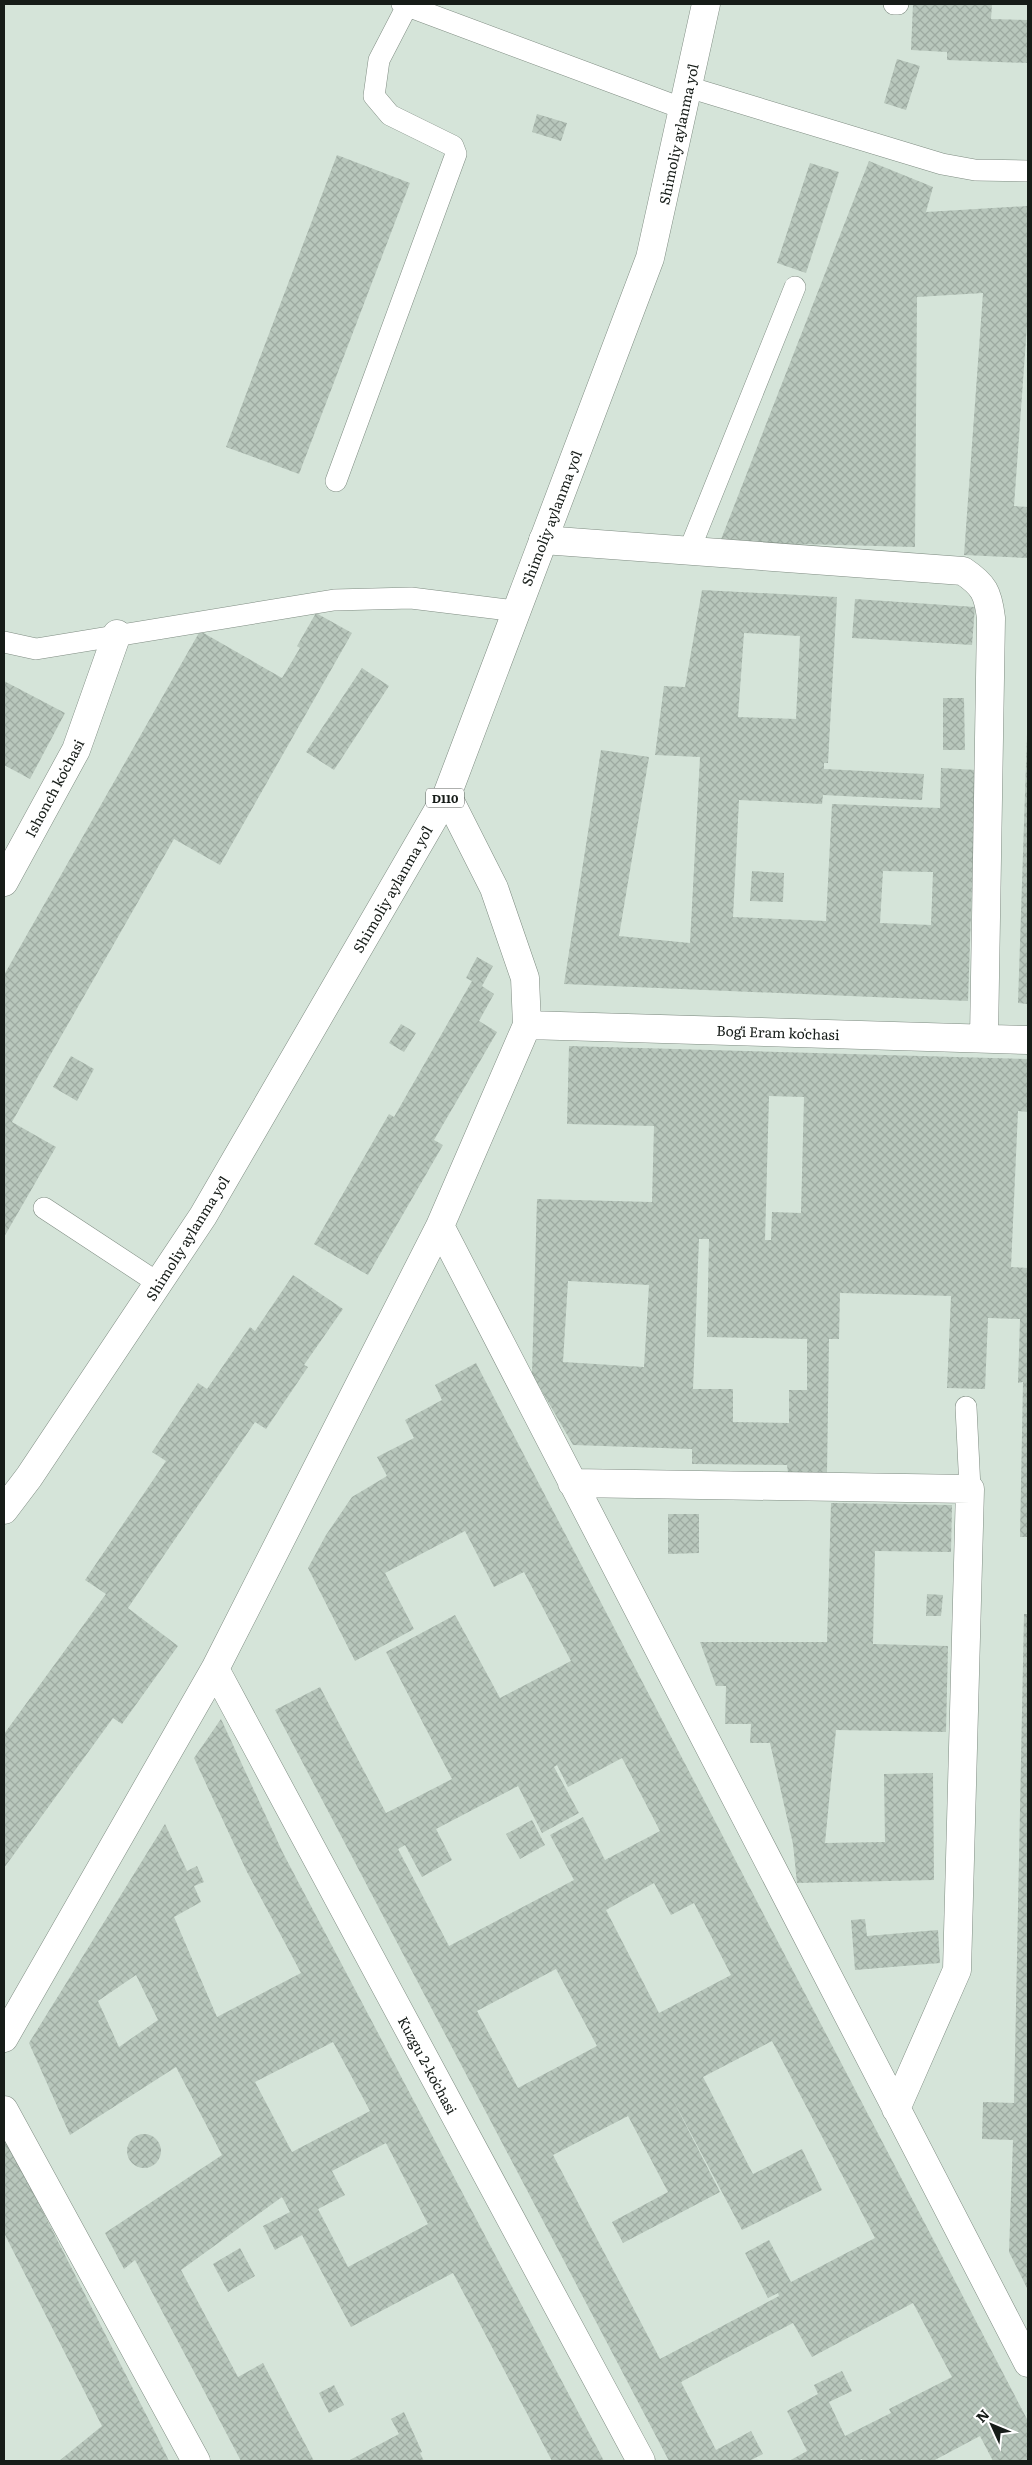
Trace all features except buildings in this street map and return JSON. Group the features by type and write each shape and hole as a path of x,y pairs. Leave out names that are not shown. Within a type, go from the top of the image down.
{"street":[{"name":"Shimoliy aylanma yoʻl","path":"4,1510 29,1477 203,1216 447,795 650,258 706,4"},
{"path":"543,540 963,571 978,580 989,597 991,618 984,1038"},
{"name":"Ishonch koʻchasi","path":"4,882 76,750 117,634"},
{"path":"4,2038 216,1669 440,1226 527,1025 525,978 494,888 447,795"},
{"name":"Bogʻi Eram koʻchasi","path":"527,1025 1028,1040"},
{"path":"440,1226 1028,2363"},
{"path":"572,1483 970,1489 957,1970 896,2109"},
{"name":"Kuzgu 2-koʻchasi","path":"216,1669 641,2461"},
{"path":"4,2110 196,2461"}],"lane":[{"path":"336,481 456,154 453,146 390,115 374,96 379,60 404,5 686,98 942,164 975,170 1028,171"},
{"path":"689,551 795,287"},
{"path":"4,642 36,649 117,634 203,623 334,600 411,598 516,611"},
{"path":"44,1208 158,1284"},
{"path":"966,1407 970,1489"}]}
